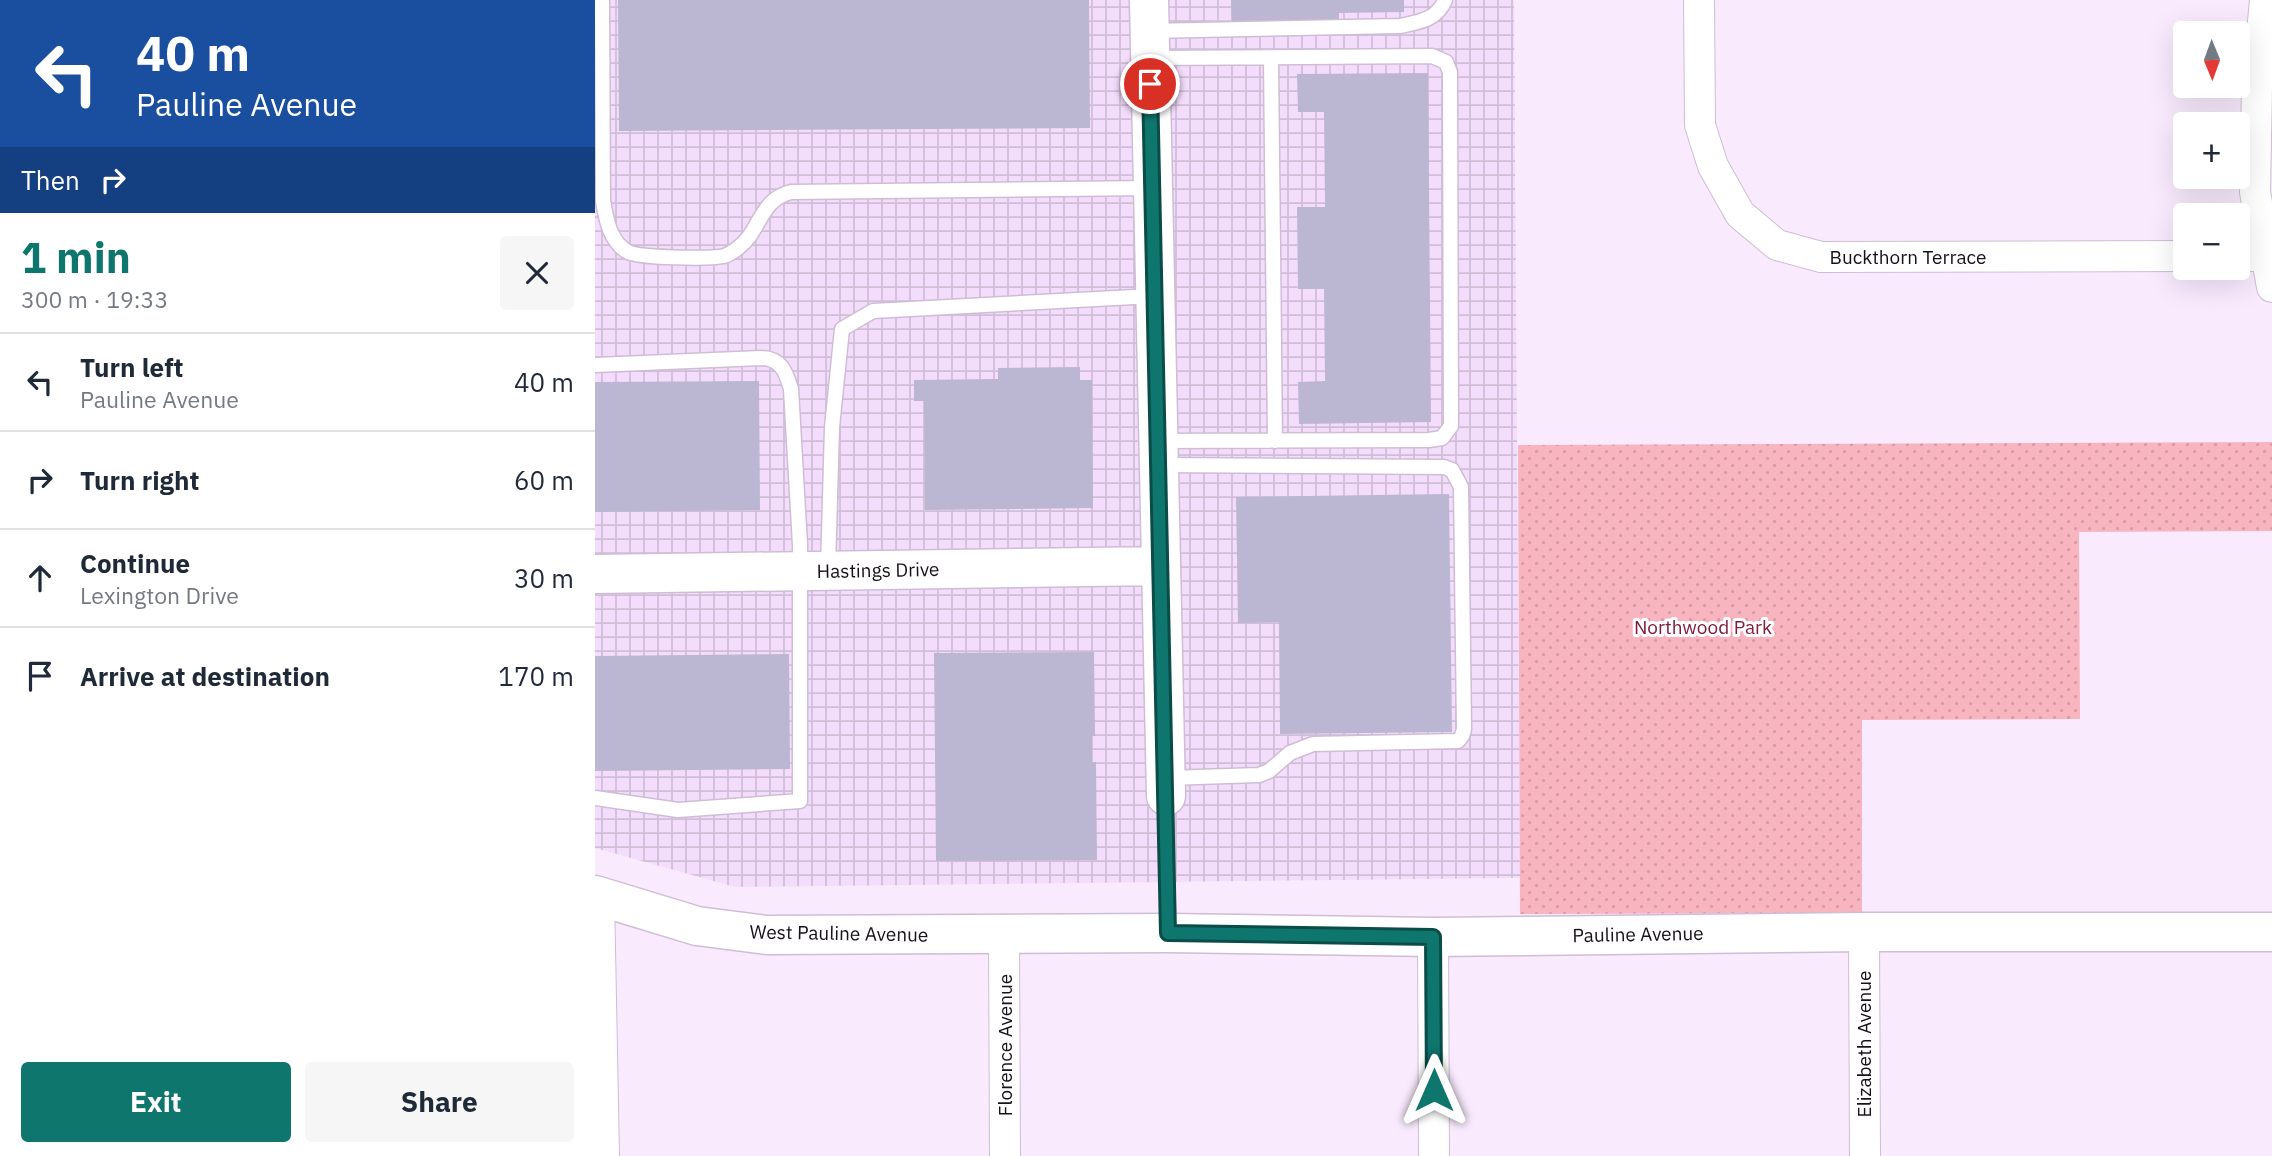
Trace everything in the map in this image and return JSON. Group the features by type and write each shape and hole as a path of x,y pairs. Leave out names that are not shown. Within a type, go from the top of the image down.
{"street":[{"name":"Buckthorn Terrace","path":"1699,0 1700,125 1713,166 1740,214 1777,245 1821,257 2173,256"},
{"path":"2265,0 2257,86 2252,256 2272,287"},
{"path":"1149,29 1165,787"},
{"name":"Hastings Drive","path":"595,574 1161,566"},
{"path":"597,896 604,1156"},
{"name":"West Pauline Avenue","path":"597,896 697,926 767,934 1004,934"},
{"name":"Pauline Avenue","path":"1004,934 1168,933 1433,937 1864,932 2272,932"},
{"name":"Elizabeth Avenue","path":"1864,932 1865,1156"},
{"name":"Florence Avenue","path":"1004,934 1005,1156"},
{"path":"1433,937 1434,1156"}],"lane":[{"path":"602,0 603,201 606,220 615,240 628,252 644,257 723,256 737,250 748,240 769,203 779,195 791,192 1153,188"},
{"path":"1149,29 1400,26 1434,17 1445,0"},
{"path":"1149,29 1271,58 1432,56 1446,62 1450,72 1451,426 1442,438 1275,441 1158,453"},
{"path":"1271,58 1275,441"},
{"path":"595,798 678,810 800,801 814,571 842,329 873,311 1155,296"},
{"path":"595,365 761,358 778,362 786,371 791,389 814,571"},
{"path":"1158,453 1444,467 1452,470 1461,487 1462,736 1458,741 1313,744 1290,753 1269,771 1259,775 1165,787 1168,933"}],"shaded area":[{"path":"595,0 1514,0 1520,878 735,887 595,848"}],"green space":[{"name":"Northwood Park","path":"2272,442 2272,531 2079,532 2080,719 1862,720 1862,913 1520,914 1518,445"}],"building":[{"path":"618,0 1089,0 1090,128 619,131"},
{"path":"1231,0 1404,0 1404,12 1339,13 1339,22 1232,22"},
{"path":"1428,73 1431,422 1299,424 1298,382 1325,381 1324,289 1298,289 1297,207 1325,207 1324,112 1298,112 1297,74"},
{"path":"1080,367 1080,380 1092,380 1093,508 925,510 924,401 914,401 914,380 998,379 998,368"},
{"path":"759,381 760,510 595,512 595,382"},
{"path":"1449,494 1452,732 1280,734 1279,622 1238,623 1236,497"},
{"path":"1094,652 1095,736 1092,736 1092,762 1096,762 1097,860 936,861 934,653"},
{"path":"789,654 790,769 595,771 595,656"}],"route":[{"path":"1150,84 1168,933 1433,937 1434,1090"}]}
